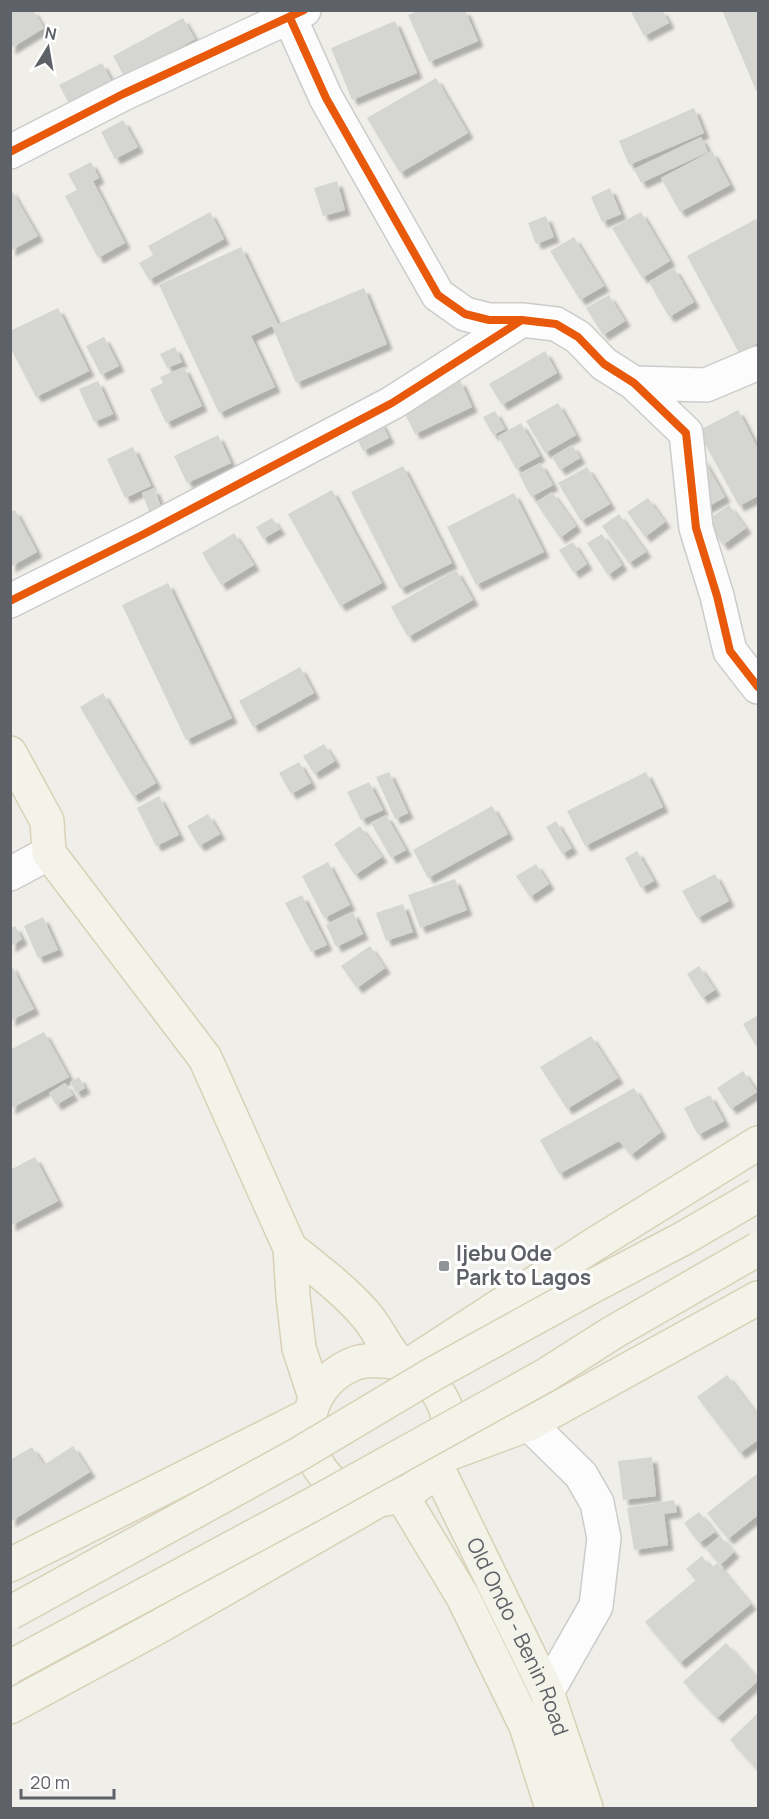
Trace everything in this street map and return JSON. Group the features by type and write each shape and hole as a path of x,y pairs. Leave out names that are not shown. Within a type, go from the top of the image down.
{"main road":[{"path":"10,753 47,821 49,853 205,1058 290,1248 292,1296 299,1348 312,1406 308,1436 313,1456 324,1474 339,1488 358,1497 391,1498"},
{"path":"403,1364 759,1143"},
{"path":"10,1613 289,1460 433,1374 759,1196"},
{"path":"290,1248 330,1280 366,1315 403,1364"},
{"path":"10,1667 320,1501 518,1391 612,1333 759,1249"},
{"path":"440,1462 530,1424 757,1302"},
{"path":"10,1565 312,1406 331,1378 351,1364 375,1360 403,1364 431,1384 446,1411 447,1442 440,1462 422,1484 391,1498 10,1707"},
{"name":"Old Ondo - Benin Road","path":"440,1462 547,1692 586,1809"},
{"name":"Old Ondo - Benin Road","path":"391,1498 463,1597 526,1726 552,1809"}],"street":[{"path":"10,152 123,94 297,14 326,98 438,295 465,314 489,320 522,320 556,324 578,337 604,364 634,383 686,433 696,528 717,596 730,651 759,687"},
{"path":"10,601 144,534 392,403 522,320"},
{"path":"634,383 706,385 759,363"},
{"path":"10,874 49,853"},
{"path":"530,1424 581,1475 597,1503 604,1538 596,1606 547,1692"}],"building":[{"path":"10,10 33,10 44,28 10,49"},
{"path":"420,10 465,10 478,41 429,62 408,15"},
{"path":"630,10 662,10 669,23 644,36"},
{"path":"722,10 758,10 758,95"},
{"path":"183,18 195,39 125,78 113,56"},
{"path":"395,21 417,73 352,100 331,48"},
{"path":"102,63 112,82 69,103 59,85"},
{"path":"436,78 468,133 400,173 367,118"},
{"path":"694,108 704,133 629,165 619,141"},
{"path":"123,120 138,147 115,159 101,132"},
{"path":"701,137 708,152 641,183 634,169"},
{"path":"712,151 730,185 680,212 661,178"},
{"path":"91,162 99,178 93,181 125,243 98,258 65,196 77,190 68,174"},
{"path":"337,181 345,210 323,216 314,188"},
{"path":"10,188 38,236 10,251"},
{"path":"610,188 621,214 602,222 591,197"},
{"path":"210,212 224,239 149,280 139,263 153,255 148,246"},
{"path":"641,212 670,261 642,278 612,228"},
{"path":"546,216 554,237 536,244 528,223"},
{"path":"756,219 758,223 758,343 739,353 687,256"},
{"path":"574,237 604,286 580,300 550,251"},
{"path":"241,247 278,324 364,288 387,344 296,383 272,326 251,336 275,387 219,413 159,285"},
{"path":"674,268 694,302 669,317 649,282"},
{"path":"609,295 625,321 603,335 586,308"},
{"path":"58,308 89,371 36,397 10,347 10,331"},
{"path":"104,337 119,366 101,375 86,346"},
{"path":"175,347 182,362 167,368 160,354"},
{"path":"545,351 557,373 502,405 489,384"},
{"path":"184,367 202,406 166,423 150,389 163,383 160,377"},
{"path":"460,380 472,407 415,434 402,408"},
{"path":"98,381 113,414 94,422 79,389"},
{"path":"558,403 576,435 545,453 526,421"},
{"path":"738,410 758,449 758,496 739,506 698,431"},
{"path":"495,411 505,429 493,435 483,417"},
{"path":"380,421 389,438 363,451 355,434"},
{"path":"521,423 540,456 516,469 498,436"},
{"path":"218,435 231,463 187,483 174,456"},
{"path":"572,445 580,458 560,470 552,457"},
{"path":"133,447 151,486 125,498 107,459"},
{"path":"702,457 725,497 702,510"},
{"path":"540,463 553,485 531,497 519,474"},
{"path":"403,466 452,563 400,589 351,492"},
{"path":"587,467 610,504 581,521 558,483"},
{"path":"154,488 163,512 151,516 142,493"},
{"path":"332,490 382,583 340,606 288,514"},
{"path":"552,492 576,526 560,538 536,503"},
{"path":"514,493 544,552 476,585 447,527"},
{"path":"648,498 665,522 645,537 627,512"},
{"path":"729,505 746,528 723,545 706,521"},
{"path":"15,510 37,552 10,567 10,512"},
{"path":"619,514 646,552 629,563 602,526"},
{"path":"272,518 280,529 263,539 256,527"},
{"path":"234,533 254,565 221,585 202,553"},
{"path":"602,534 622,565 608,575 587,543"},
{"path":"573,542 587,564 574,573 559,550"},
{"path":"456,570 473,600 408,637 391,607"},
{"path":"168,583 232,718 186,740 122,605"},
{"path":"300,667 314,693 253,727 239,701"},
{"path":"103,693 156,783 133,797 80,707"},
{"path":"324,744 335,761 314,774 303,756"},
{"path":"299,762 311,783 291,794 279,773"},
{"path":"389,772 408,813 395,819 376,777"},
{"path":"646,772 663,807 585,846 567,811"},
{"path":"369,782 383,810 361,820 347,792"},
{"path":"159,796 179,835 156,846 137,808"},
{"path":"492,806 508,834 428,878 413,850"},
{"path":"208,814 220,834 199,846 187,826"},
{"path":"386,815 406,850 391,858 371,823"},
{"path":"556,821 572,848 562,854 546,827"},
{"path":"360,826 382,857 355,875 334,844"},
{"path":"637,851 654,881 641,888 625,858"},
{"path":"328,862 350,905 324,918 302,876"},
{"path":"536,864 549,884 530,897 516,876"},
{"path":"715,874 729,901 697,918 682,891"},
{"path":"455,879 467,910 420,928 408,895"},
{"path":"302,895 327,945 311,952 285,903"},
{"path":"403,904 413,932 386,941 376,913"},
{"path":"353,912 363,934 336,947 326,925"},
{"path":"43,917 58,950 38,958 24,926"},
{"path":"15,926 22,939 10,947 10,929"},
{"path":"370,946 385,968 357,988 341,966"},
{"path":"10,963 34,1009 10,1021"},
{"path":"699,966 715,990 702,998 687,974"},
{"path":"758,1015 758,1049 743,1024"},
{"path":"44,1032 69,1077 10,1109 10,1050"},
{"path":"591,1036 618,1078 567,1109 540,1067"},
{"path":"743,1071 757,1092 731,1109 717,1088"},
{"path":"79,1077 85,1088 76,1093 70,1082"},
{"path":"65,1083 73,1095 56,1105 49,1093"},
{"path":"634,1088 661,1132 631,1155 619,1141 559,1174 540,1140"},
{"path":"710,1095 724,1121 698,1135 684,1108"},
{"path":"35,1157 58,1201 10,1226 10,1170"},
{"path":"727,1375 758,1416 758,1440 740,1453 697,1397"},
{"path":"73,1446 90,1472 10,1522 10,1460 32,1447 44,1465"},
{"path":"652,1457 656,1496 623,1500 618,1461"},
{"path":"758,1473 758,1515 728,1539 707,1513"},
{"path":"674,1500 677,1512 664,1514 668,1545 634,1550 627,1508"},
{"path":"699,1512 715,1532 699,1543 684,1523"},
{"path":"720,1536 734,1552 720,1565 706,1549"},
{"path":"702,1556 711,1568 717,1563 751,1604 680,1663 645,1622 696,1580 686,1569"},
{"path":"726,1643 758,1678 758,1681 717,1718 683,1682"},
{"path":"758,1713 758,1771 730,1740"}],"cycle path":[{"path":"10,152 123,94 304,10"},
{"path":"290,18 326,98 438,295 465,314 489,320 522,320 556,324 578,337 604,364 634,383 686,433 696,528 717,596 730,651 758,687"},
{"path":"10,601 144,534 392,403 522,320"}],"place":[{"name":"Ijebu Ode Park to Lagos","path":"444,1266"}]}
